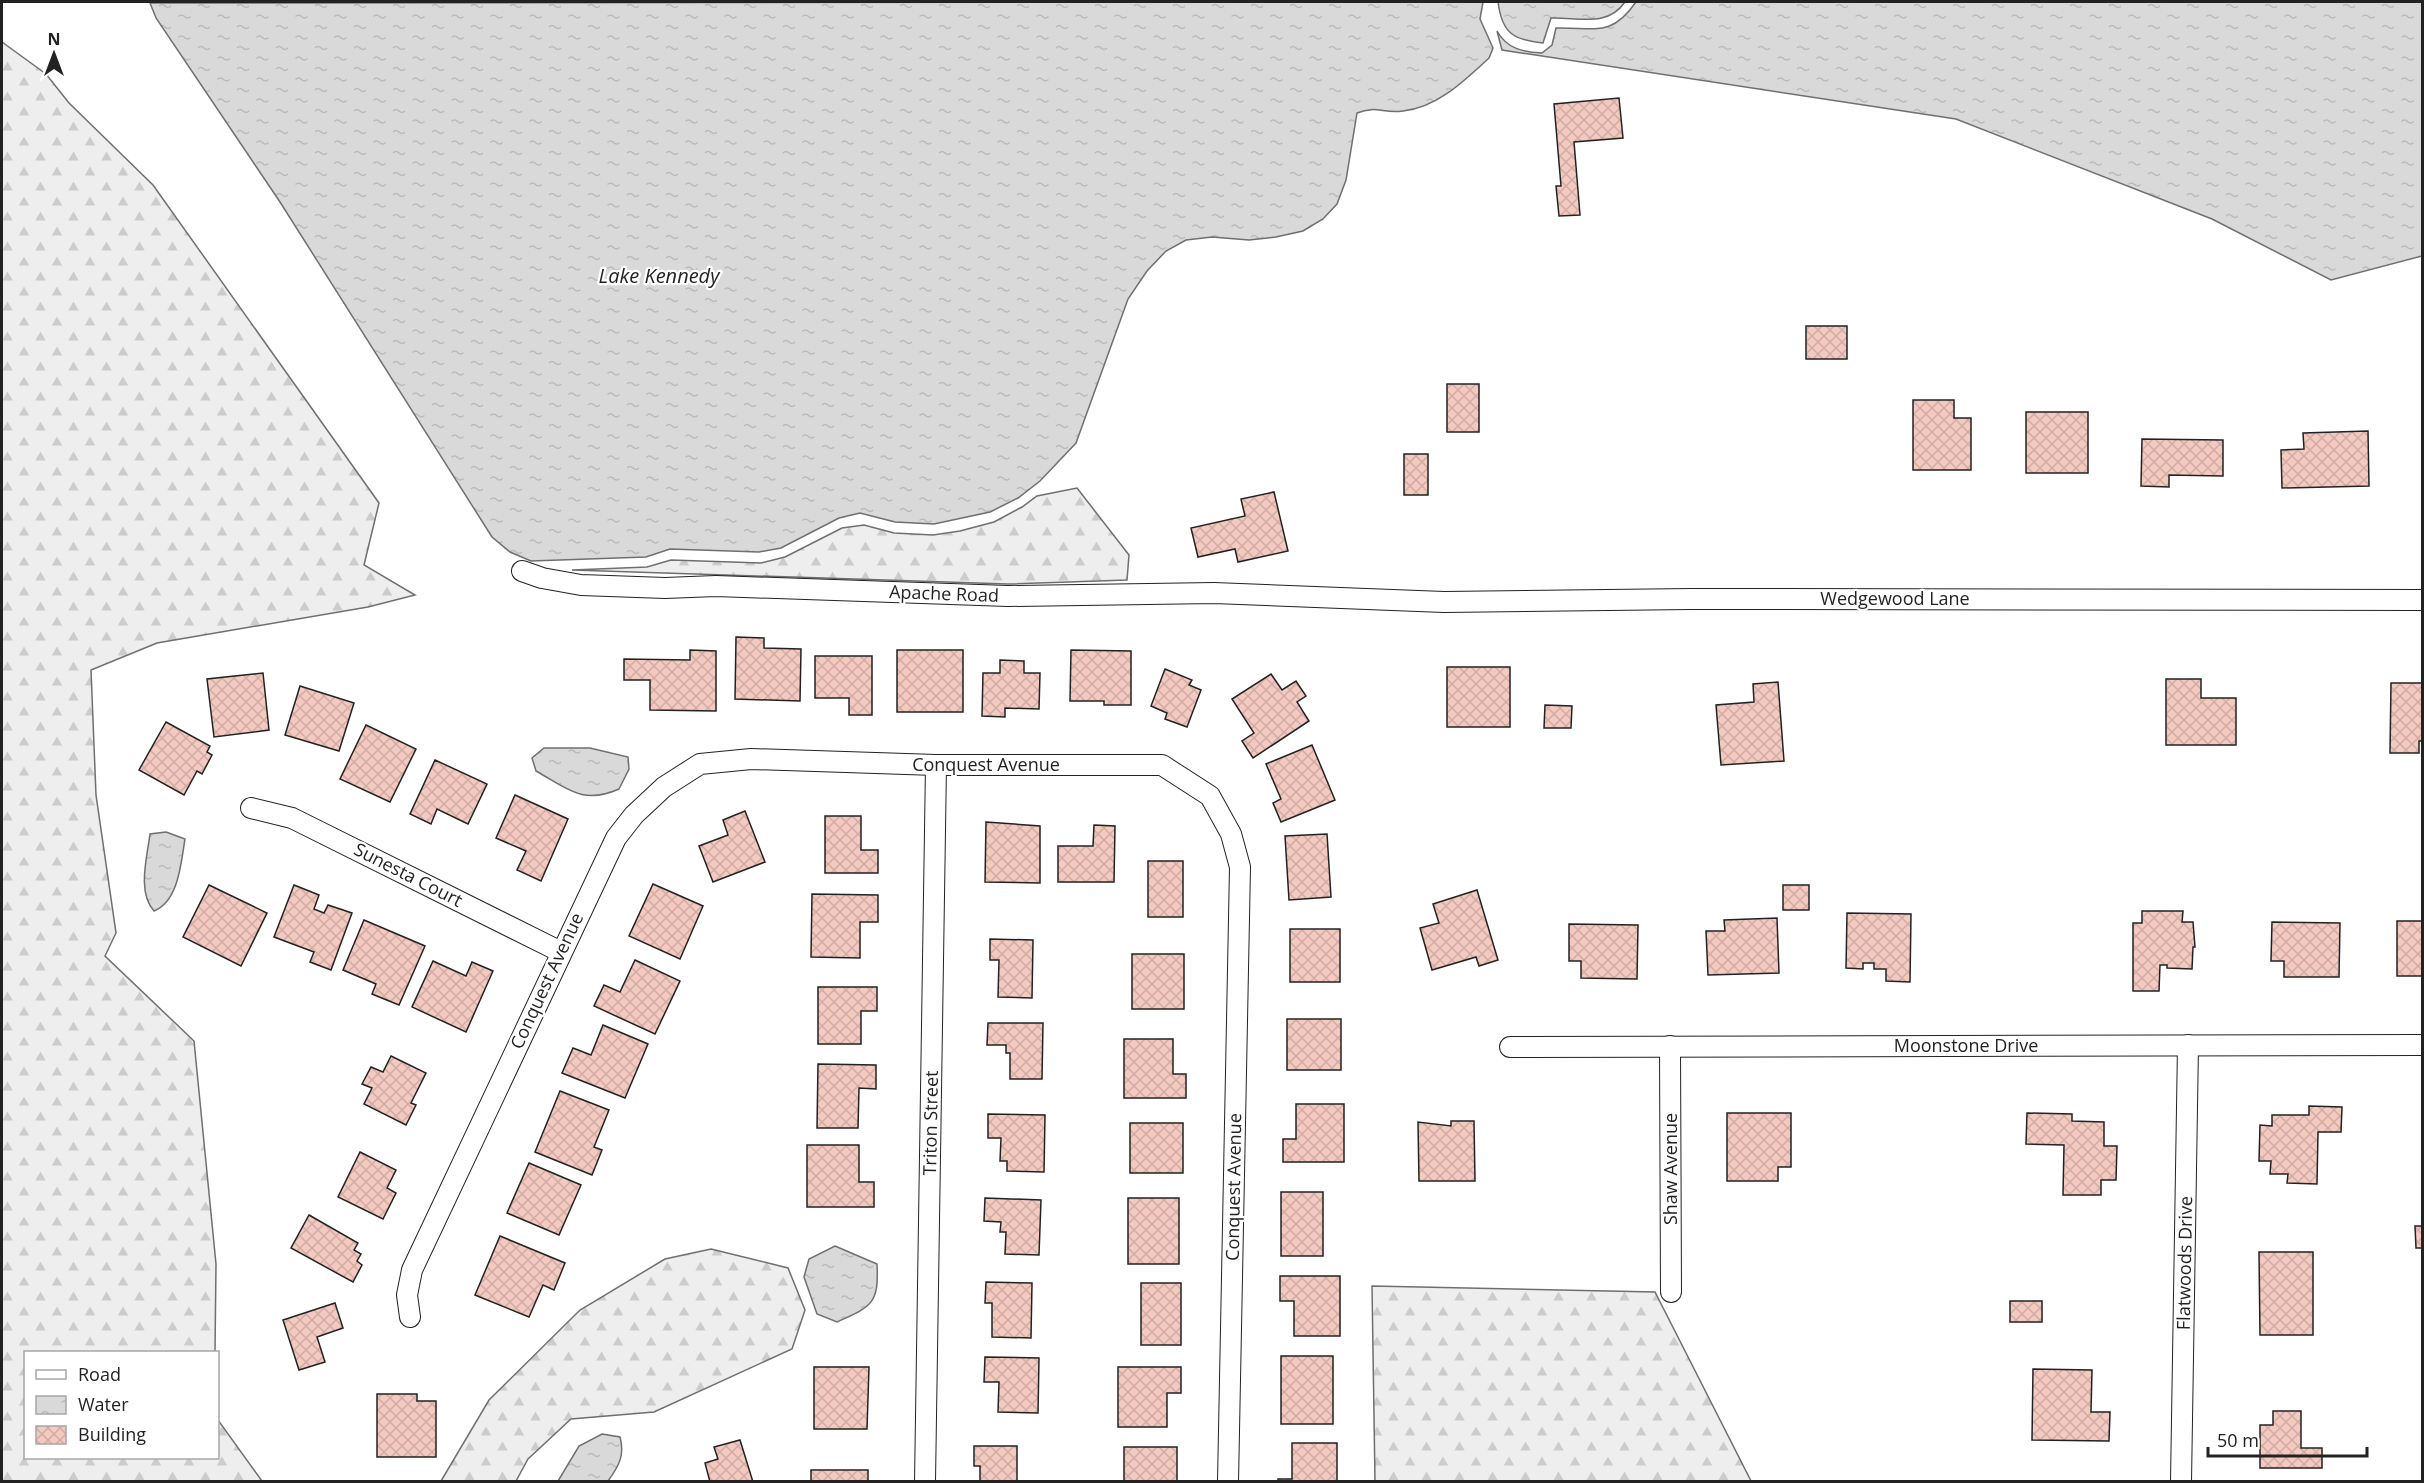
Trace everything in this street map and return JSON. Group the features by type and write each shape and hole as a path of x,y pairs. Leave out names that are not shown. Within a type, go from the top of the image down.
{"street":[{"name":"Apache Road","path":"522,571 542,578 581,585 716,586 1020,596 1214,593 1367,599"},
{"name":"Wedgewood Lane","path":"1367,599 1443,602 1691,599 2422,600"},
{"name":"Conquest Avenue","path":"410,1317 407,1295 412,1269 561,952 616,838 634,815 664,787 700,764 751,759 936,765 1162,765 1210,796 1231,834 1240,867 1228,1482"},
{"name":"Triton Street","path":"925,1482 936,765"},
{"name":"Sunesta Court","path":"251,808 292,818 561,952"},
{"name":"Flatwoods Drive","path":"2181,1482 2188,1045"},
{"name":"Moonstone Drive","path":"1510,1047 2422,1045"},
{"name":"Shaw Avenue","path":"1670,1046 1671,1292"}],"green space":[{"path":"2,42 46,74 69,103 153,185 379,503 364,565 415,595 368,607 157,643 91,670 96,795 116,933 105,956 194,1041 216,1264 215,1351 24,1351 24,1459 219,1459 219,1421 262,1481 2,1481"},
{"path":"1077,488 1129,555 1127,580 1008,584 572,570 647,567 671,560 761,563 785,557 842,528 864,525 894,533 933,535 960,531 994,522 1037,496"},
{"path":"711,1249 788,1268 805,1310 792,1349 654,1412 571,1419 528,1459 516,1481 441,1481 489,1400 580,1310 665,1259"},
{"path":"1372,1286 1655,1292 1751,1481 1375,1481"}],"water":[{"name":"Lake Kennedy","path":"1483,2 1480,19 1493,48 1489,58 1450,92 1427,105 1403,111 1370,110 1357,113 1346,180 1337,204 1323,219 1303,231 1276,237 1249,240 1212,237 1186,240 1166,251 1147,271 1128,299 1076,443 1040,481 1018,498 990,512 934,524 895,522 860,513 839,518 781,548 759,552 670,549 646,557 531,561 510,552 492,537 280,202 156,18 150,3"},
{"path":"1498,2 1625,2 1618,10 1601,18 1551,18 1543,43 1524,40 1511,33 1502,21"},
{"path":"1636,2 2422,2 2422,256 2331,280 2212,219 1956,119 1502,50 1497,31 1511,46 1528,52 1542,53 1552,45 1556,28 1592,29 1610,26 1627,13"},
{"path":"544,748 590,748 628,757 629,769 619,789 606,794 576,793 536,771 532,758"},
{"path":"166,832 185,839 174,890 169,899 154,911 144,885 147,853 150,834"},
{"path":"835,1246 877,1264 877,1288 871,1302 858,1312 837,1322 817,1314 804,1277 809,1259"},
{"path":"602,1434 620,1437 622,1449 620,1460 608,1481 558,1481 579,1446"}],"building":[{"path":"1619,98 1623,138 1574,142 1580,215 1559,216 1556,186 1561,186 1554,104"},
{"path":"1806,326 1847,326 1847,359 1806,359"},
{"path":"1447,384 1479,384 1479,432 1447,432"},
{"path":"1913,400 1954,400 1954,418 1971,418 1971,470 1913,470"},
{"path":"2026,412 2088,412 2088,473 2026,473"},
{"path":"2368,431 2369,486 2282,488 2281,450 2304,449 2303,433"},
{"path":"2142,439 2223,440 2223,476 2169,475 2169,487 2141,486"},
{"path":"1404,454 1428,454 1428,495 1404,495"},
{"path":"1274,492 1288,551 1238,562 1235,549 1198,557 1191,528 1245,516 1241,499"},
{"path":"736,637 764,638 764,648 801,649 800,701 735,699"},
{"path":"690,650 716,651 716,711 650,710 650,680 624,680 624,659 690,660"},
{"path":"897,650 963,650 963,712 897,712"},
{"path":"1071,650 1131,651 1131,705 1104,705 1104,701 1070,701"},
{"path":"815,656 872,656 872,715 849,715 849,698 815,698"},
{"path":"1000,660 1024,661 1024,673 1040,673 1039,709 1005,708 1005,717 982,716 983,673 1000,673"},
{"path":"1447,667 1510,667 1510,727 1447,727"},
{"path":"1165,669 1192,680 1189,685 1201,690 1187,727 1165,719 1167,713 1151,706"},
{"path":"263,673 269,730 214,737 207,679"},
{"path":"1271,674 1282,690 1296,681 1306,696 1297,702 1309,721 1253,758 1242,741 1254,733 1232,699"},
{"path":"2166,679 2201,679 2201,698 2236,698 2236,745 2166,745"},
{"path":"1778,682 1784,761 1721,765 1716,705 1754,702 1753,684"},
{"path":"2391,683 2422,683 2422,741 2419,741 2419,753 2390,753"},
{"path":"300,686 354,703 339,751 285,735"},
{"path":"1545,705 1572,706 1571,728 1544,728"},
{"path":"166,722 210,746 207,752 212,755 202,774 197,771 184,795 139,770"},
{"path":"366,725 416,749 390,802 340,779"},
{"path":"1312,745 1335,800 1281,822 1273,803 1281,799 1266,764"},
{"path":"435,760 487,784 468,824 437,809 431,824 410,814"},
{"path":"515,795 568,819 541,881 517,870 526,851 496,838"},
{"path":"745,811 765,862 713,882 699,846 728,835 723,820"},
{"path":"825,816 861,816 861,850 878,850 878,873 825,873"},
{"path":"986,822 1040,826 1040,883 985,882"},
{"path":"1094,825 1115,826 1114,882 1058,882 1058,846 1093,846"},
{"path":"1327,834 1331,897 1289,900 1285,836"},
{"path":"1148,861 1183,861 1183,917 1148,917"},
{"path":"653,884 703,906 680,959 629,936"},
{"path":"209,885 267,913 241,966 183,937"},
{"path":"294,885 319,895 314,909 324,913 328,905 352,913 331,970 310,962 314,952 274,937"},
{"path":"1783,885 1809,885 1809,910 1783,910"},
{"path":"1477,890 1498,960 1479,966 1476,957 1432,970 1420,928 1439,923 1433,904"},
{"path":"812,894 878,895 878,922 860,922 860,958 811,957"},
{"path":"2142,911 2183,911 2182,922 2193,922 2195,947 2193,947 2192,969 2167,968 2167,965 2160,965 2159,991 2133,991 2133,923 2142,923"},
{"path":"1847,913 1911,914 1910,982 1886,981 1886,969 1874,969 1874,963 1863,963 1863,969 1846,968"},
{"path":"1777,918 1779,973 1708,975 1706,931 1725,931 1724,920"},
{"path":"364,920 425,946 399,1005 372,994 376,984 343,970"},
{"path":"2397,921 2422,921 2422,976 2397,976"},
{"path":"2272,922 2340,923 2339,977 2284,977 2284,961 2271,961"},
{"path":"1569,924 1638,925 1637,979 1581,978 1581,961 1569,961"},
{"path":"1290,929 1340,929 1340,982 1290,982"},
{"path":"990,939 1033,940 1032,998 998,997 999,960 990,960"},
{"path":"1132,954 1184,954 1184,1009 1132,1009"},
{"path":"635,960 680,981 655,1034 594,1006 604,985 620,992"},
{"path":"433,961 466,976 472,962 493,971 466,1032 412,1007"},
{"path":"818,987 877,987 877,1011 861,1011 861,1044 818,1044"},
{"path":"1287,1019 1341,1019 1341,1070 1287,1070"},
{"path":"988,1023 1043,1023 1042,1079 1010,1079 1010,1053 1006,1053 1006,1045 987,1045"},
{"path":"603,1025 648,1044 625,1098 562,1073 573,1048 591,1055"},
{"path":"1124,1039 1173,1039 1173,1074 1186,1074 1186,1098 1124,1098"},
{"path":"391,1056 426,1073 411,1103 416,1105 406,1125 364,1104 372,1088 362,1084 371,1067 383,1072"},
{"path":"818,1064 876,1065 876,1089 859,1088 858,1128 817,1128"},
{"path":"560,1091 609,1110 594,1147 602,1150 592,1175 535,1152"},
{"path":"1296,1104 1344,1104 1344,1162 1283,1162 1283,1139 1296,1139"},
{"path":"2309,1106 2342,1107 2341,1132 2318,1132 2317,1184 2287,1183 2288,1174 2270,1174 2271,1161 2259,1161 2260,1125 2272,1126 2272,1115 2309,1115"},
{"path":"1727,1113 1791,1113 1791,1167 1778,1167 1778,1181 1727,1181"},
{"path":"2027,1113 2072,1114 2072,1121 2104,1122 2104,1146 2117,1146 2116,1180 2101,1180 2101,1195 2063,1195 2064,1145 2026,1144"},
{"path":"988,1114 1045,1115 1044,1172 1007,1171 1007,1161 1000,1161 1001,1138 988,1138"},
{"path":"1451,1121 1474,1121 1475,1181 1419,1181 1418,1122 1451,1126"},
{"path":"1130,1123 1183,1123 1183,1173 1130,1173"},
{"path":"807,1145 859,1145 859,1182 874,1182 874,1207 807,1207"},
{"path":"360,1152 396,1170 387,1188 396,1193 383,1219 338,1197"},
{"path":"529,1163 581,1185 559,1235 507,1213"},
{"path":"1281,1192 1323,1192 1323,1256 1281,1256"},
{"path":"985,1198 1041,1200 1039,1255 1005,1254 1006,1232 1000,1232 1001,1222 984,1221"},
{"path":"1128,1198 1179,1198 1179,1264 1128,1264"},
{"path":"309,1215 358,1243 354,1250 361,1254 357,1261 362,1265 353,1282 291,1248"},
{"path":"2415,1226 2422,1226 2422,1248 2416,1248"},
{"path":"500,1236 565,1263 554,1290 543,1285 529,1317 475,1295"},
{"path":"2259,1252 2313,1252 2313,1335 2260,1335"},
{"path":"1280,1276 1340,1276 1340,1336 1294,1336 1294,1301 1280,1301"},
{"path":"986,1282 1032,1283 1031,1338 992,1337 992,1303 985,1303"},
{"path":"1141,1283 1181,1283 1181,1345 1141,1345"},
{"path":"2010,1301 2042,1301 2042,1322 2010,1322"},
{"path":"335,1303 343,1328 317,1337 325,1362 299,1370 283,1320"},
{"path":"1281,1356 1333,1356 1333,1424 1281,1424"},
{"path":"985,1357 1039,1358 1038,1413 998,1412 999,1382 984,1382"},
{"path":"814,1367 869,1367 867,1429 814,1429"},
{"path":"1118,1367 1181,1367 1181,1393 1167,1393 1167,1427 1118,1427"},
{"path":"2033,1369 2092,1370 2091,1412 2110,1412 2109,1441 2032,1440"},
{"path":"377,1394 417,1394 417,1401 436,1401 436,1457 377,1457"},
{"path":"2273,1411 2301,1411 2301,1448 2322,1448 2322,1468 2260,1468 2260,1425 2273,1425"},
{"path":"740,1440 753,1482 710,1482 705,1463 718,1459 714,1447"},
{"path":"1292,1443 1337,1443 1337,1482 1278,1482 1278,1479 1292,1479"},
{"path":"974,1446 1017,1446 1017,1482 980,1482 980,1466 974,1466"},
{"path":"1124,1447 1177,1447 1177,1482 1124,1482"},
{"path":"811,1470 868,1470 868,1482 811,1482"}]}
